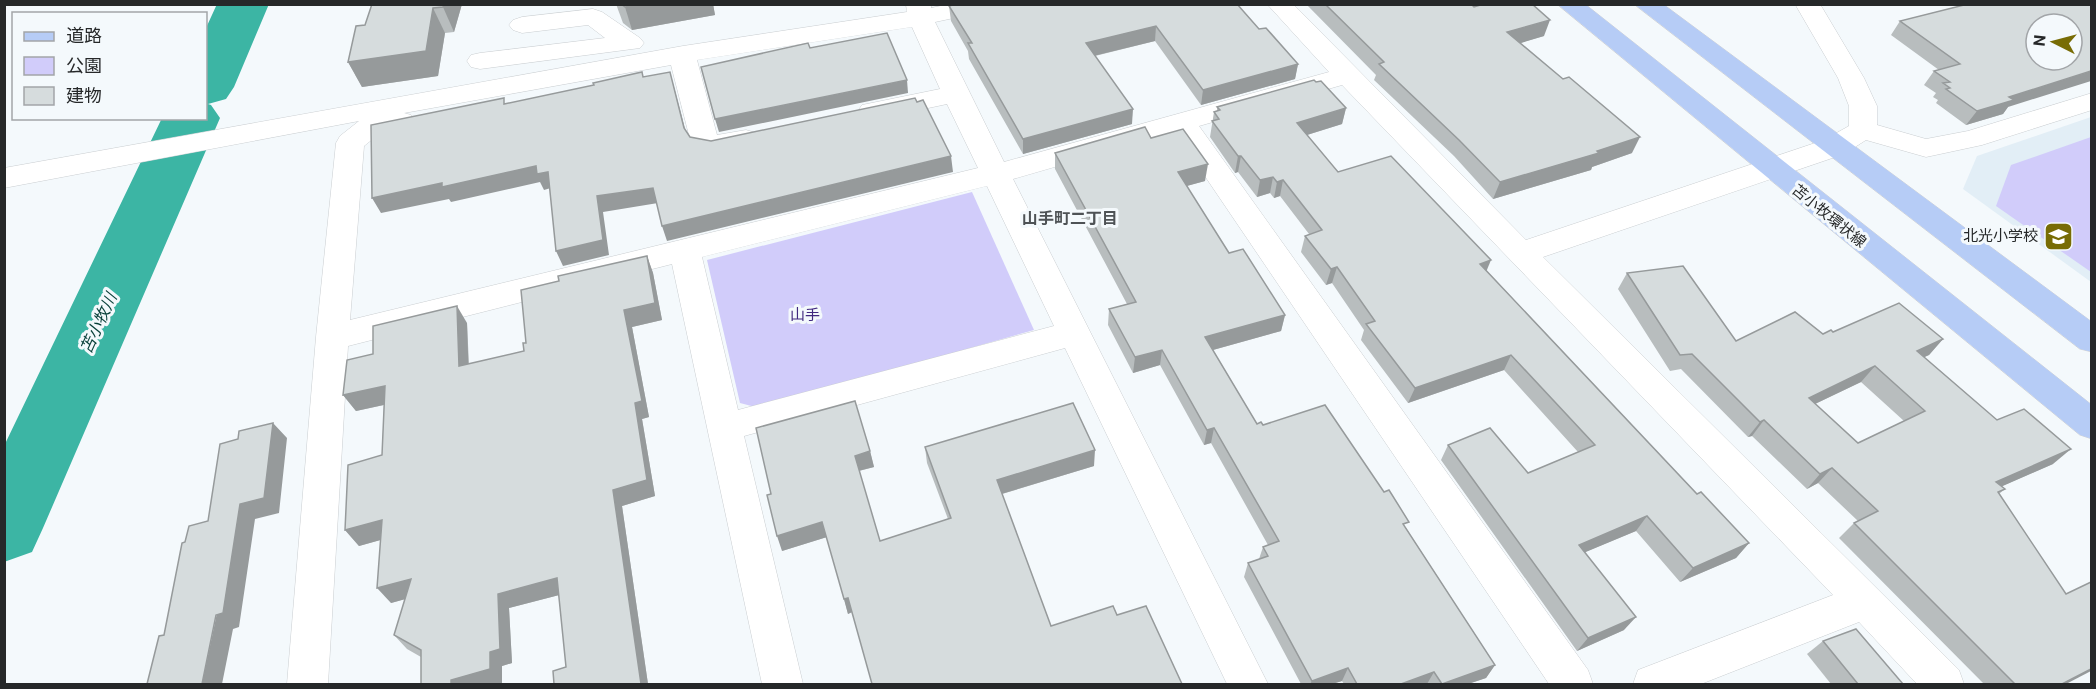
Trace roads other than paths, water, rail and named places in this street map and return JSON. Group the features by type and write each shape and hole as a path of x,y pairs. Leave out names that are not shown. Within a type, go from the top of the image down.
{"main road":[{"name":"苫小牧環状線","path":"1569,4 2091,425"},
{"path":"1646,4 2091,339"}],"street":[{"path":"4,178 434,98 920,12 987,4"},
{"path":"1279,4 1944,684"},
{"path":"1807,4 1851,78 1863,105 1863,130"},
{"path":"920,12 995,174 1248,684"},
{"path":"522,25 593,17 628,43"},
{"path":"480,61 628,43 683,54"},
{"path":"683,54 686,76 705,142 715,145 772,133"},
{"path":"307,684 332,337 350,143 370,127 650,73 683,54"},
{"path":"332,337 686,252 995,174 1347,75"},
{"path":"852,116 956,94"},
{"path":"1520,253 1834,147 1863,130 1926,148 1972,139 2091,101"},
{"path":"1182,122 1573,684"},
{"path":"686,252 782,684"},
{"path":"726,427 1073,333"},
{"path":"1653,684 1865,601"}],"waterway":[{"name":"苫小牧川","path":"207,85 243,4"},
{"name":"苫小牧川","path":"4,528 190,120"}],"place":[{"name":"北光小学校","path":"2059,236"}],"district":[{"name":"山手町二丁目","path":"1070,218"}],"park label":[{"name":"山手","path":"805,315"}]}
